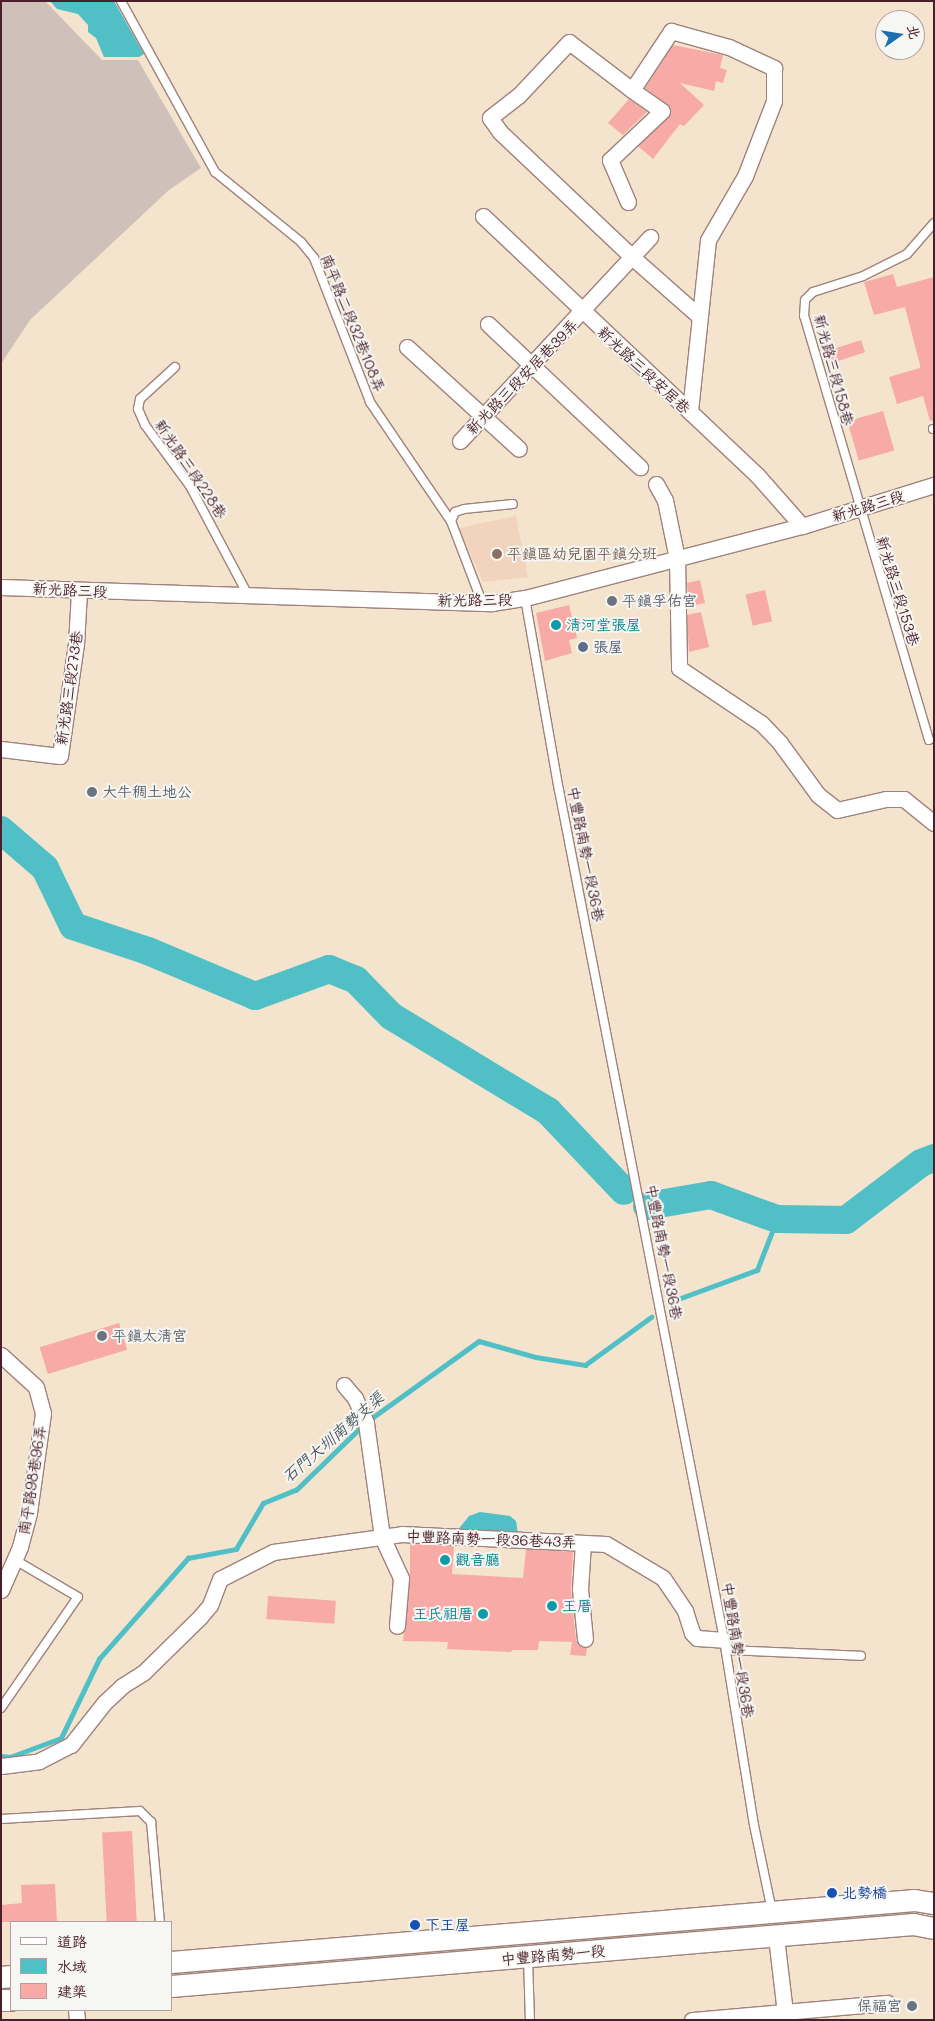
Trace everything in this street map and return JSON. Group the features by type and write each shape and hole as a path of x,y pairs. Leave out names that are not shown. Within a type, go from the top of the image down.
{"main road":[{"name":"中豐路南勢一段","path":"172,1962 914,1900 934,1903"},
{"path":"772,1912 776,1937"},
{"name":"中豐路南勢一段","path":"172,1986 776,1937 913,1924 934,1928"}],"street":[{"path":"632,90 671,31 729,47 774,68 774,101 745,176 708,240 690,412"},
{"path":"628,202 610,160 662,111 569,42 519,95 490,118 500,132 632,257 699,316"},
{"name":"新光路三段安居巷","path":"483,216 757,474 802,526"},
{"name":"新光路三段安居巷39弄","path":"460,441 583,312 650,237"},
{"path":"488,324 640,467"},
{"path":"407,347 482,418 519,449"},
{"path":"656,484 665,500 677,558 678,668 761,723 780,743 818,794 837,810 886,799 904,799 934,823"},
{"name":"新光路三段","path":"1,587 79,592 482,602 525,598 802,526 934,485"},
{"name":"新光路三段273巷","path":"1,749 60,756 76,644 79,592"},
{"name":"南平路98巷96弄","path":"1,1355 36,1387 43,1413 29,1512 15,1560 1,1590"},
{"path":"344,1385 361,1408 366,1423 382,1537 401,1578 396,1626"},
{"name":"中豐路南勢一段36巷43弄","path":"1,1766 38,1761 71,1745 104,1703 122,1686 144,1672 200,1618 210,1605 220,1579 273,1552 402,1534 606,1544 663,1578 685,1611 692,1633 697,1638 725,1645"},
{"path":"583,1543 580,1589 585,1640"},
{"path":"776,1937 785,2012"},
{"path":"692,2020 887,2003"}],"lane":[{"name":"南平路二段32巷108弄","path":"121,1 215,172 301,242 314,258 370,402 451,521 482,602"},
{"name":"新光路三段158巷","path":"859,508 804,316 805,300 812,292 863,276 907,254 934,223"},
{"name":"新光路三段228巷","path":"175,367 140,399 138,409 145,425 205,511 248,595"},
{"path":"451,521 455,512 464,509 513,504"},
{"name":"新光路三段153巷","path":"859,508 929,740"},
{"name":"中豐路南勢一段36巷","path":"525,598 559,790 725,1645 754,1826 772,1912"},
{"path":"1,1708 78,1598 15,1560"},
{"path":"725,1645 861,1656"},
{"path":"1,1819 140,1811 152,1822 160,1921"},
{"path":"528,1956 530,2020"}],"shaded area":[{"path":"1,1 45,1 102,60 138,60 201,168 169,190 30,320 1,364"},
{"name":"平鎮區幼兒園平鎮分班","path":"516,516 528,577 483,582 465,542 453,529"}],"water":[{"path":"50,1 114,1 144,54 139,57 104,57 96,38 88,32 88,25 78,14 57,9"},
{"path":"480,1512 510,1516 516,1521 518,1534 457,1531 469,1516"}],"building":[{"path":"673,45 723,55 720,68 727,70 723,83 716,81 714,91 680,83 704,105 684,126 680,124 653,159 638,146 668,118 671,108 645,88"},
{"path":"629,99 647,112 623,135 608,123"},
{"path":"893,274 897,287 934,277 934,420 930,421 923,396 897,404 889,377 920,368 905,307 874,315 864,282"},
{"path":"861,340 865,352 830,364 826,351"},
{"path":"883,411 894,450 859,461 847,421"},
{"path":"700,580 705,603 689,606 687,583"},
{"path":"765,590 772,621 753,626 746,594"},
{"name":"清河堂張屋","path":"569,605 577,638 569,640 572,653 545,661 536,613"},
{"path":"701,612 709,647 689,652 687,615"},
{"name":"平鎮太清宮","path":"119,1323 127,1350 48,1374 40,1347"},
{"path":"410,1544 454,1546 452,1574 523,1578 526,1549 573,1552 571,1590 576,1640 581,1647 587,1648 586,1656 570,1655 572,1642 539,1641 538,1650 512,1650 511,1652 447,1649 448,1642 403,1641 410,1579"},
{"path":"268,1596 336,1601 334,1624 266,1619"},
{"path":"132,1831 137,1921 107,1921 102,1833"},
{"path":"55,1884 57,1921 1,1922 1,1905 22,1903 21,1885"}],"waterway":[{"path":"1,830 45,868 73,926 148,951 255,996 329,969 356,980 391,1016 548,1111 624,1191"},
{"path":"647,1206 711,1195 777,1219 846,1220 921,1163 934,1158"},
{"name":"石門大圳南勢支渠","path":"670,1302 757,1270 777,1219"},
{"name":"石門大圳南勢支渠","path":"369,1420 479,1341 536,1357 585,1365 651,1317"},
{"name":"石門大圳南勢支渠","path":"1,1756 10,1757 61,1738 99,1659 188,1558 236,1549 263,1503 296,1490 363,1425"}],"place":[{"name":"平鎮區幼兒園平鎮分班","path":"497,554"},
{"name":"平鎮孚佑宮","path":"612,601"},
{"name":"清河堂張屋","path":"556,625"},
{"name":"張屋","path":"583,647"},
{"name":"大牛稠土地公","path":"92,792"},
{"name":"平鎮太清宮","path":"102,1336"},
{"name":"觀音廳","path":"445,1560"},
{"name":"王厝","path":"552,1606"},
{"name":"王氏祖厝","path":"483,1614"},
{"name":"北勢橋","path":"832,1893"},
{"name":"下王屋","path":"415,1925"},
{"name":"保福宮","path":"912,2006"}]}
